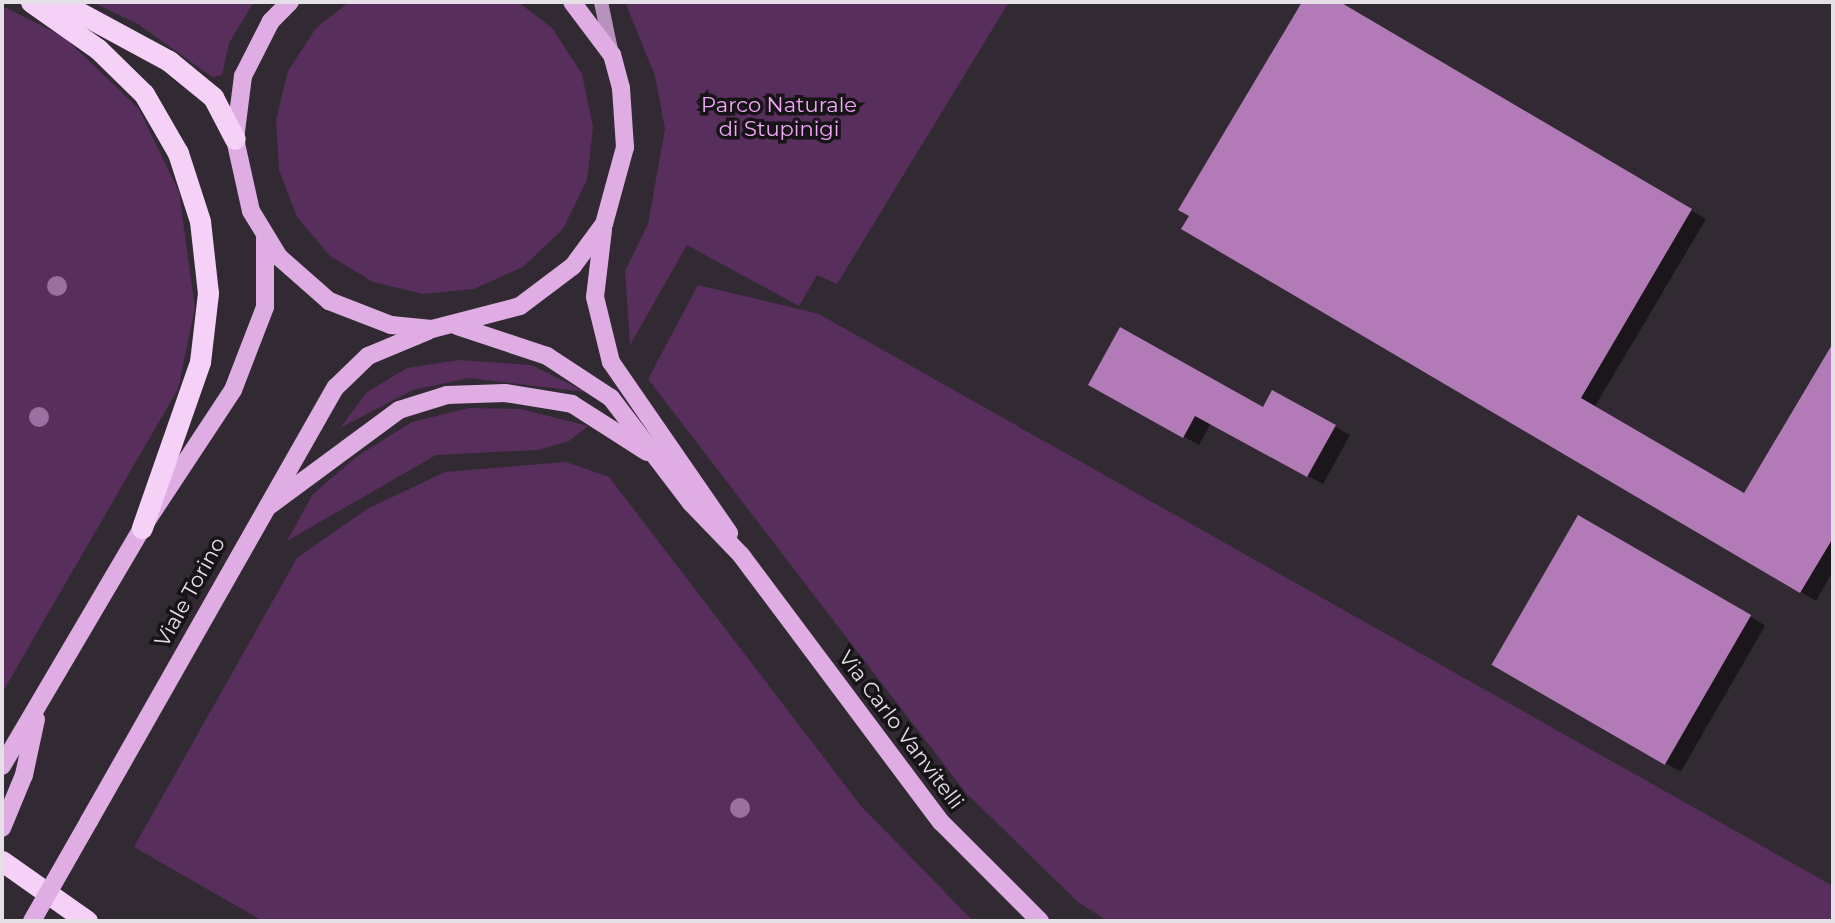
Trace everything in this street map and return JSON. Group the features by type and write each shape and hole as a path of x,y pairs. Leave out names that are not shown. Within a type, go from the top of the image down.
{"highway":[{"path":"31,2 98,49 144,94 178,153 200,222 208,293 200,362 142,527"},
{"path":"60,2 169,61 213,97 235,139"},
{"path":"2,861 87,921"}],"main road":[{"path":"3,764 142,527 233,390 254,341 265,307 265,239 239,174 235,139 243,76 271,20 290,2"},
{"path":"572,2 612,55"},
{"path":"265,239 329,301 391,325 432,329 457,327 520,306 573,266 604,224 625,147 612,55 601,2"},
{"name":"Via Carlo Vanvitelli","path":"604,224 595,297 611,362 710,497 741,555"},
{"name":"Via Carlo Vanvitelli","path":"457,327 582,374 611,398 741,555 941,822 1040,921"},
{"name":"Viale Torino","path":"32,921 261,512 349,371 432,329"},
{"path":"261,512 399,410 447,395 505,393 572,404 663,464"},
{"path":"2,828 24,775 40,703"}],"green space":[{"path":"92,2 254,2 229,43 222,75 212,77 138,24"},
{"path":"349,2 518,2 552,28 582,74 593,127 587,180 563,229 523,267 474,289 423,294 373,282 330,256 297,217 279,170 276,120 288,71 316,28"},
{"name":"Parco Naturale di Stupinigi","path":"625,2 1009,2 837,284 817,275 799,306 687,245 630,345 625,271 648,224 665,129 655,76"},
{"path":"2,6 64,37 139,109 179,192 195,308 178,389 2,693"},
{"path":"698,285 819,314 1833,886 1833,921 1108,921 1078,902 966,793 648,379"},
{"path":"459,360 531,365 586,392 469,378 413,390 340,428 367,392 407,368"},
{"path":"469,408 521,409 588,426 569,441 538,450 436,455 287,541 313,494 356,457 412,422"},
{"path":"566,462 609,477 861,806 973,921 263,921 134,847 297,558 367,509 445,472"}],"building":[{"path":"1302,2 1340,2 1692,209 1581,398 1744,493 1833,343 1833,538 1800,593 1181,229 1189,216 1178,210"},
{"path":"1120,327 1263,407 1272,390 1336,425 1307,477 1195,416 1183,438 1088,385"},
{"path":"1578,515 1751,615 1665,765 1492,665"}]}
